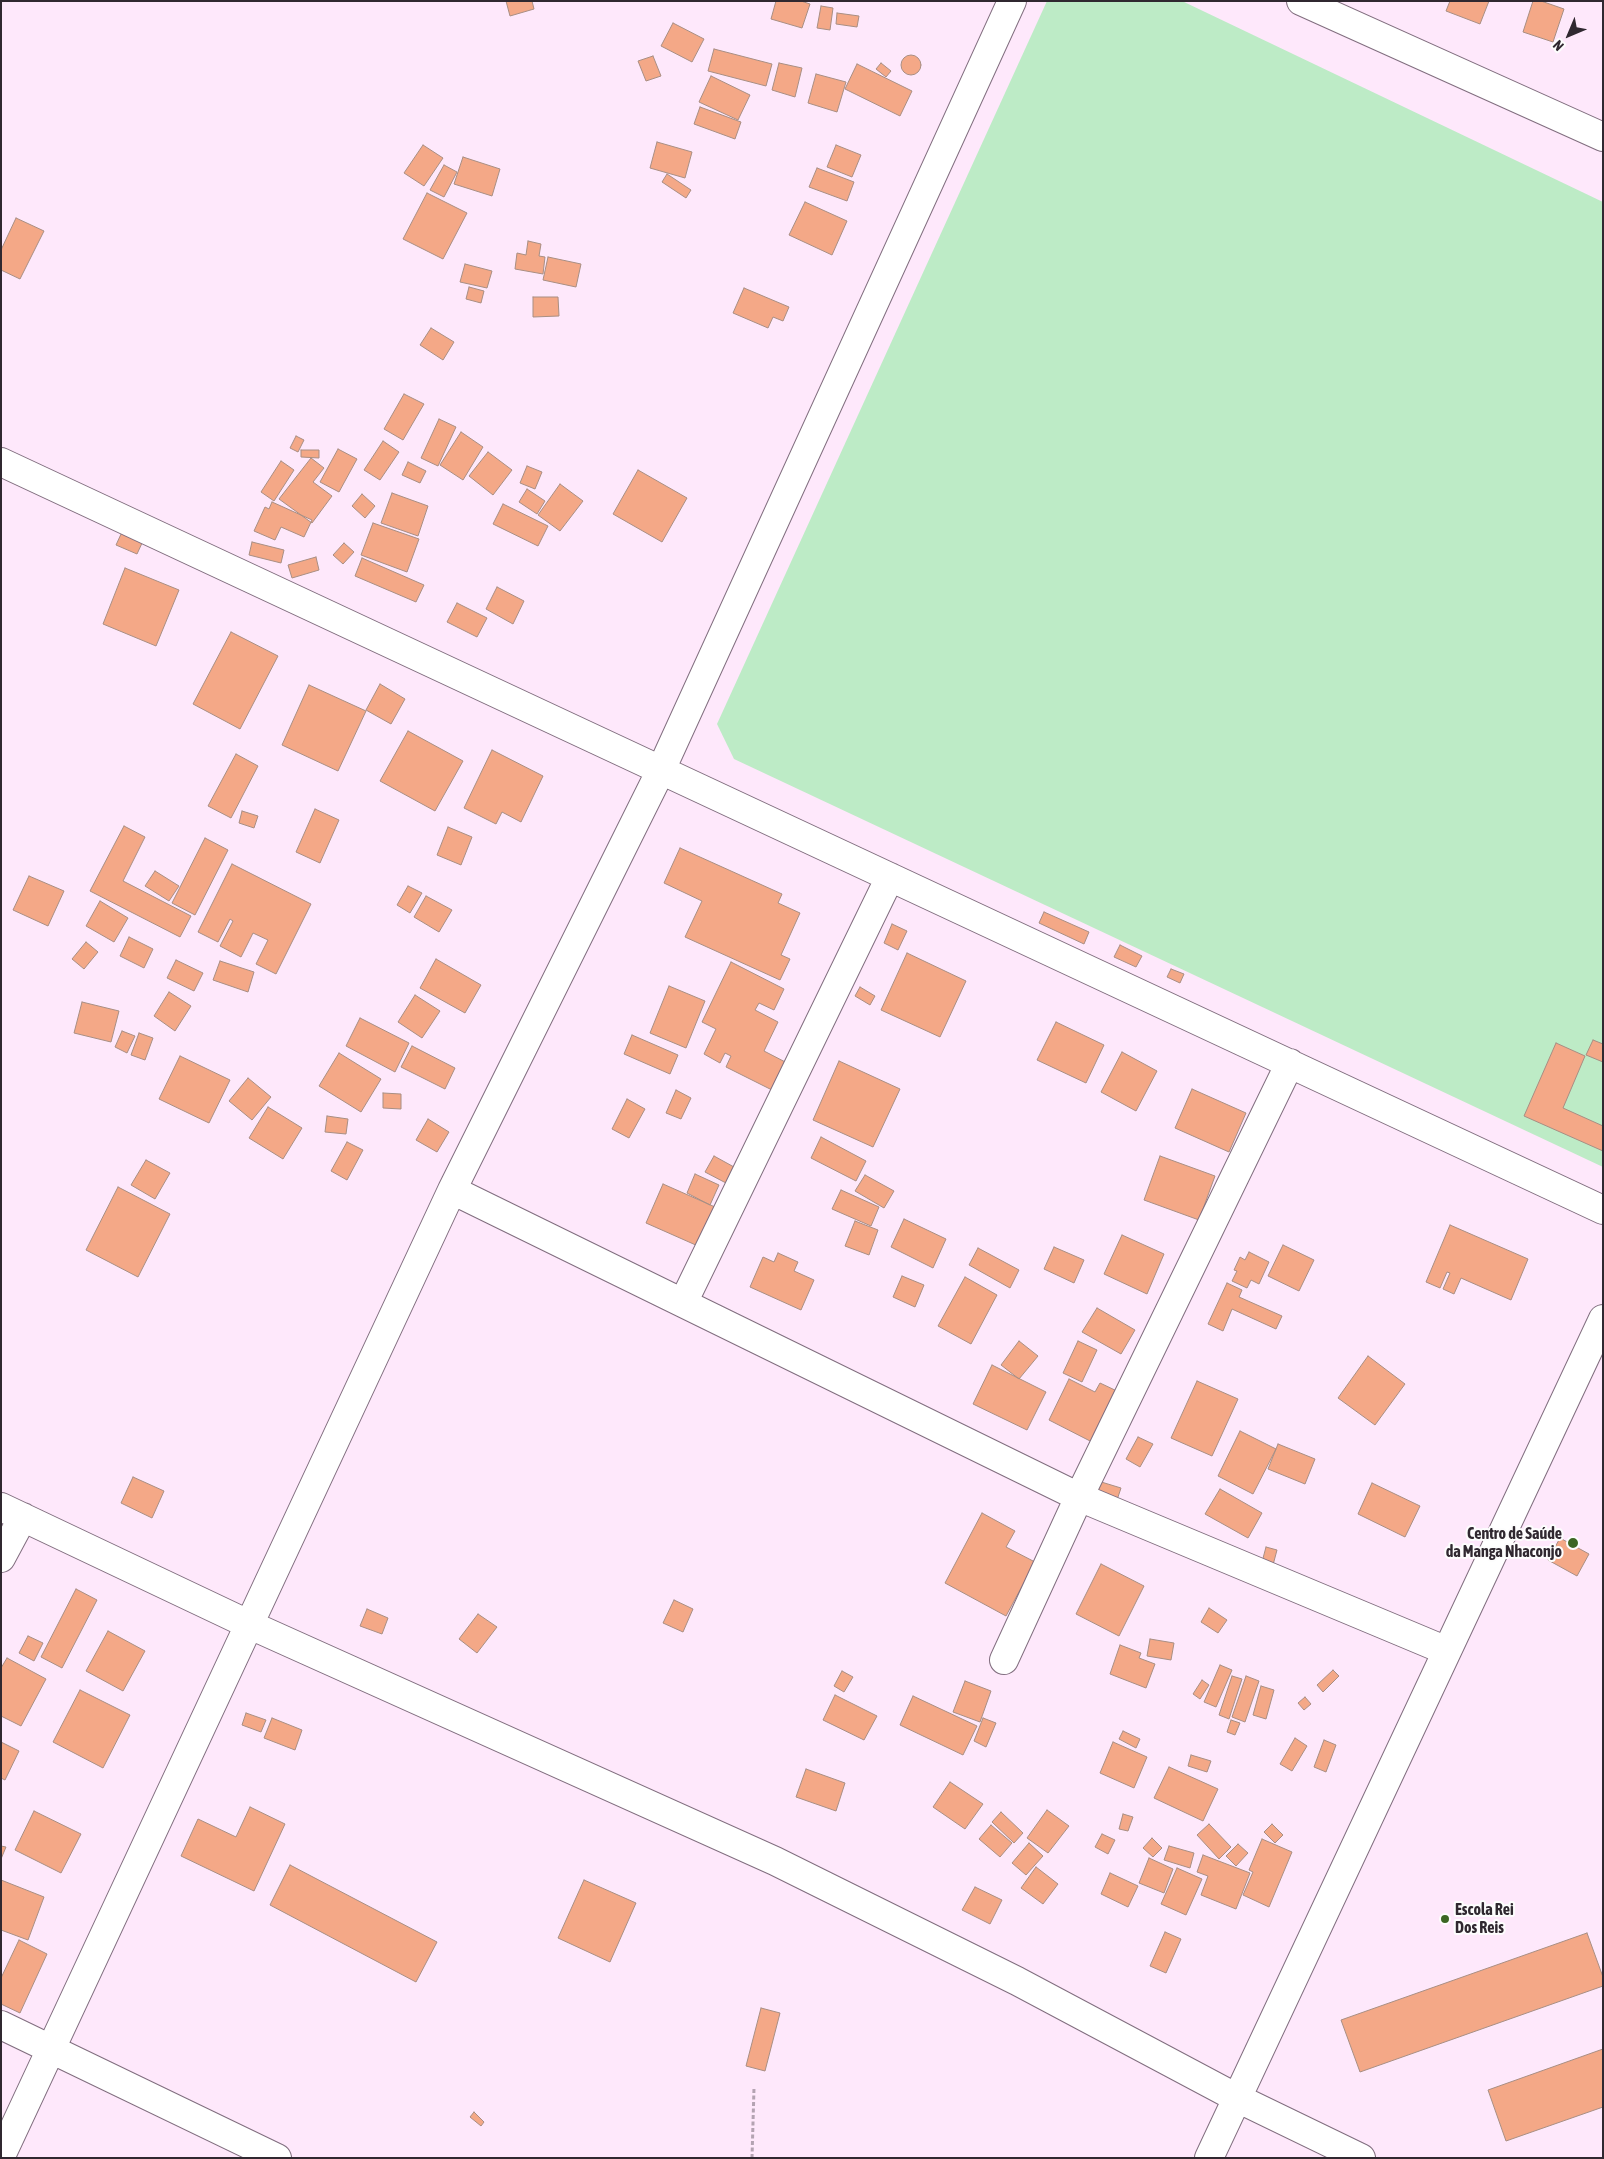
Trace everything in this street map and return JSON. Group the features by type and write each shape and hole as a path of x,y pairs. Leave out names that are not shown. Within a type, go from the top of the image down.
{"street":[{"path":"1,2156 452,1190 661,770 1012,1"},
{"path":"1302,1 1603,137"},
{"path":"1,462 1603,1210"},
{"path":"684,1304 890,877"},
{"path":"1004,1660 1079,1497 1290,1063"},
{"path":"452,1190 1079,1497 1447,1651"},
{"path":"1209,2158 1603,1319"},
{"path":"1,1558 12,1512 248,1624 775,1861 1017,1980 1237,2098 1361,2158"},
{"path":"1,2025 277,2158"}],"path":[{"path":"752,2158 754,2088"}],"green space":[{"path":"1047,1 1182,1 1603,202 1603,1167 734,759 717,724"}],"building":[{"path":"506,1 532,1 534,9 510,16"},
{"path":"776,1 801,1 810,4 802,28 771,19"},
{"path":"1450,1 1489,1 1480,24 1446,11"},
{"path":"1533,1 1541,1 1564,9 1553,42 1523,32"},
{"path":"821,6 833,8 830,30 817,28"},
{"path":"837,13 859,16 857,27 836,24"},
{"path":"673,23 704,39 692,62 661,46"},
{"path":"714,49 772,64 766,86 708,71"},
{"path":"911,55 918,58 921,65 918,72 911,75 904,72 901,65 904,58"},
{"path":"653,56 661,76 646,81 638,61"},
{"path":"779,63 802,68 795,97 772,90"},
{"path":"881,63 891,71 886,77 876,69"},
{"path":"857,64 912,91 900,116 845,89"},
{"path":"816,74 846,82 837,112 808,103"},
{"path":"711,76 750,95 738,120 699,102"},
{"path":"700,107 741,122 735,139 694,124"},
{"path":"657,142 692,152 685,178 650,168"},
{"path":"423,145 443,158 424,186 404,173"},
{"path":"836,145 861,155 852,177 827,167"},
{"path":"463,157 500,169 492,196 454,184"},
{"path":"444,165 457,172 444,197 430,190"},
{"path":"817,168 854,182 847,201 809,187"},
{"path":"667,174 691,190 686,198 662,182"},
{"path":"427,193 467,213 443,259 403,239"},
{"path":"805,202 847,221 832,255 789,235"},
{"path":"16,218 44,231 20,279 1,270 1,250"},
{"path":"528,241 541,244 539,256 545,257 543,274 515,269 517,253 526,255"},
{"path":"548,257 581,264 576,287 543,280"},
{"path":"465,264 492,271 487,288 460,282"},
{"path":"469,287 484,291 481,303 466,299"},
{"path":"744,288 789,307 783,321 773,317 768,328 733,313"},
{"path":"533,297 558,297 559,316 533,317"},
{"path":"431,328 454,342 443,360 420,345"},
{"path":"404,394 424,404 403,440 384,429"},
{"path":"439,419 456,427 438,466 421,458"},
{"path":"461,432 483,447 463,480 440,465"},
{"path":"296,436 304,440 298,452 290,448"},
{"path":"383,441 399,452 380,480 364,470"},
{"path":"338,449 357,459 339,492 320,482"},
{"path":"301,450 319,450 319,458 301,457"},
{"path":"488,452 512,470 493,495 469,476"},
{"path":"311,458 324,468 313,482 332,496 312,523 279,499"},
{"path":"281,461 294,470 274,501 261,492"},
{"path":"408,462 426,471 420,483 402,475"},
{"path":"527,466 542,472 535,489 520,483"},
{"path":"638,470 687,498 662,542 613,514"},
{"path":"560,484 583,501 560,531 538,515"},
{"path":"527,489 545,501 537,514 519,502"},
{"path":"392,493 428,506 418,536 381,523"},
{"path":"362,494 375,506 365,518 352,506"},
{"path":"272,502 312,520 304,537 281,527 275,540 254,531 265,507 269,509"},
{"path":"503,504 548,526 538,546 493,524"},
{"path":"373,523 419,539 407,572 361,555"},
{"path":"122,532 143,541 137,554 116,545"},
{"path":"252,542 284,550 281,563 249,555"},
{"path":"344,543 354,552 343,564 333,555"},
{"path":"316,557 319,570 292,578 288,565"},
{"path":"362,558 424,585 416,602 355,576"},
{"path":"125,568 179,590 156,646 103,624"},
{"path":"497,587 524,601 513,624 486,609"},
{"path":"457,603 487,618 477,637 447,622"},
{"path":"231,632 278,656 240,729 193,704"},
{"path":"380,684 405,699 391,724 366,710"},
{"path":"309,685 366,711 338,771 282,745"},
{"path":"408,731 463,761 435,811 380,781"},
{"path":"492,750 543,776 521,822 502,812 496,824 464,808"},
{"path":"236,754 258,766 231,818 208,806"},
{"path":"315,809 339,820 320,863 296,852"},
{"path":"242,811 258,816 254,828 239,823"},
{"path":"124,826 145,837 123,881 191,916 180,937 90,891"},
{"path":"448,827 472,837 461,865 437,855"},
{"path":"205,838 228,850 195,915 172,903"},
{"path":"680,848 782,894 778,903 800,913 781,955 790,959 780,980 685,937 702,901 664,883"},
{"path":"232,864 311,904 276,974 256,964 268,940 253,933 241,957 220,946 233,921 230,919 218,942 198,932"},
{"path":"155,871 179,886 169,901 145,886"},
{"path":"29,876 64,891 48,926 13,910"},
{"path":"408,886 422,893 410,913 397,905"},
{"path":"426,896 452,910 439,932 414,917"},
{"path":"100,901 128,918 114,942 86,926"},
{"path":"1044,912 1089,932 1084,944 1039,923"},
{"path":"892,924 907,931 898,950 884,943"},
{"path":"129,937 153,949 144,968 120,956"},
{"path":"86,942 98,952 84,969 72,959"},
{"path":"1120,945 1142,956 1136,967 1114,957"},
{"path":"907,953 966,981 940,1037 881,1010"},
{"path":"436,959 481,985 465,1013 420,988"},
{"path":"176,960 203,973 194,991 167,978"},
{"path":"220,961 254,972 248,992 213,980"},
{"path":"731,962 784,989 774,1010 759,1003 755,1010 778,1022 764,1051 791,1065 778,1093 726,1067 731,1056 725,1053 720,1063 704,1054 716,1029 702,1022"},
{"path":"1171,969 1184,974 1180,983 1167,977"},
{"path":"669,986 705,1001 686,1048 650,1033"},
{"path":"860,987 875,996 870,1005 855,996"},
{"path":"169,992 191,1006 175,1031 154,1016"},
{"path":"415,995 440,1011 422,1038 398,1022"},
{"path":"82,1002 119,1011 111,1042 74,1033"},
{"path":"360,1018 409,1043 395,1072 346,1046"},
{"path":"1056,1022 1104,1045 1086,1083 1037,1060"},
{"path":"122,1031 135,1036 127,1053 115,1047"},
{"path":"139,1033 153,1038 145,1060 131,1055"},
{"path":"632,1035 678,1055 670,1074 624,1054"},
{"path":"1593,1040 1603,1044 1603,1062 1586,1055"},
{"path":"1556,1043 1585,1056 1563,1108 1603,1126 1603,1151 1524,1116"},
{"path":"412,1046 455,1068 445,1089 401,1067"},
{"path":"1122,1052 1157,1071 1136,1111 1101,1092"},
{"path":"339,1053 381,1079 361,1112 319,1086"},
{"path":"180,1056 230,1080 209,1123 159,1099"},
{"path":"839,1061 900,1089 873,1147 813,1120"},
{"path":"248,1078 271,1097 252,1120 229,1101"},
{"path":"1192,1089 1246,1113 1229,1152 1175,1128"},
{"path":"676,1090 691,1098 681,1119 666,1113"},
{"path":"383,1093 401,1094 401,1109 383,1108"},
{"path":"627,1099 645,1109 629,1138 612,1129"},
{"path":"268,1107 302,1128 283,1159 249,1138"},
{"path":"327,1116 348,1119 346,1134 325,1132"},
{"path":"428,1119 449,1132 437,1152 416,1140"},
{"path":"821,1137 866,1161 856,1181 811,1158"},
{"path":"347,1142 363,1150 347,1180 331,1171"},
{"path":"714,1156 734,1167 726,1183 705,1172"},
{"path":"1160,1156 1215,1176 1199,1220 1144,1200"},
{"path":"146,1160 170,1173 155,1199 131,1185"},
{"path":"695,1174 719,1185 710,1205 687,1193"},
{"path":"865,1175 894,1191 884,1208 855,1191"},
{"path":"663,1184 715,1207 698,1246 646,1223"},
{"path":"118,1187 170,1214 138,1277 86,1250"},
{"path":"841,1190 879,1207 871,1226 832,1209"},
{"path":"904,1219 946,1239 933,1268 891,1247"},
{"path":"855,1221 878,1230 869,1255 845,1246"},
{"path":"1450,1225 1528,1259 1511,1300 1461,1278 1454,1294 1443,1289 1450,1273 1447,1272 1440,1288 1426,1282"},
{"path":"1122,1235 1164,1254 1147,1294 1104,1274"},
{"path":"1283,1245 1314,1260 1299,1291 1268,1276"},
{"path":"1054,1247 1084,1260 1074,1283 1044,1269"},
{"path":"978,1248 1019,1270 1010,1288 969,1265"},
{"path":"1249,1252 1269,1262 1259,1284 1251,1280 1247,1288 1232,1281 1237,1271 1234,1270 1240,1257 1245,1260"},
{"path":"778,1253 798,1262 794,1271 814,1280 801,1310 750,1287 763,1257 774,1262"},
{"path":"902,1276 924,1285 915,1307 893,1297"},
{"path":"965,1277 997,1295 971,1344 938,1326"},
{"path":"1227,1283 1242,1290 1239,1297 1282,1316 1276,1329 1232,1309 1223,1331 1208,1324"},
{"path":"1097,1308 1135,1330 1121,1354 1082,1332"},
{"path":"1019,1341 1038,1356 1019,1379 1001,1365"},
{"path":"1078,1341 1097,1350 1082,1382 1063,1373"},
{"path":"1368,1356 1405,1384 1375,1425 1338,1398"},
{"path":"992,1365 1046,1392 1027,1430 973,1404"},
{"path":"1069,1379 1095,1392 1100,1383 1119,1392 1094,1443 1049,1420"},
{"path":"1197,1381 1238,1399 1212,1456 1171,1438"},
{"path":"1240,1431 1276,1449 1253,1494 1218,1476"},
{"path":"1138,1437 1153,1444 1140,1467 1126,1459"},
{"path":"1278,1444 1315,1459 1305,1484 1268,1469"},
{"path":"133,1477 164,1491 152,1518 121,1503"},
{"path":"1098,1481 1121,1488 1117,1500 1094,1493"},
{"path":"1372,1483 1420,1506 1405,1537 1358,1514"},
{"path":"1220,1489 1262,1513 1248,1538 1205,1514"},
{"path":"982,1513 1015,1531 1006,1547 1035,1562 1006,1616 945,1583"},
{"path":"1560,1538 1589,1554 1577,1576 1548,1560"},
{"path":"1266,1547 1277,1550 1273,1565 1262,1562"},
{"path":"1101,1564 1144,1586 1119,1636 1076,1614"},
{"path":"76,1589 97,1600 62,1668 41,1657"},
{"path":"674,1600 693,1609 683,1632 663,1623"},
{"path":"1209,1608 1227,1620 1218,1633 1201,1622"},
{"path":"367,1609 388,1618 382,1634 360,1626"},
{"path":"478,1614 497,1627 477,1653 459,1639"},
{"path":"108,1631 145,1651 123,1691 86,1671"},
{"path":"28,1636 43,1643 34,1661 19,1653"},
{"path":"1150,1639 1174,1643 1171,1660 1147,1656"},
{"path":"1120,1645 1141,1653 1139,1658 1155,1664 1146,1688 1110,1674"},
{"path":"7,1658 46,1679 21,1726 1,1716 1,1668"},
{"path":"1220,1665 1232,1670 1216,1707 1204,1702"},
{"path":"1333,1670 1339,1676 1323,1692 1317,1685"},
{"path":"842,1671 853,1677 844,1692 834,1686"},
{"path":"1232,1676 1242,1679 1229,1719 1219,1715"},
{"path":"1246,1676 1259,1681 1245,1722 1232,1717"},
{"path":"1202,1680 1209,1685 1200,1699 1193,1694"},
{"path":"965,1681 991,1691 980,1722 953,1712"},
{"path":"1261,1686 1274,1690 1266,1719 1253,1715"},
{"path":"80,1690 130,1715 103,1768 53,1742"},
{"path":"835,1695 877,1716 864,1740 823,1720"},
{"path":"913,1696 977,1726 963,1755 900,1725"},
{"path":"1305,1697 1311,1704 1304,1710 1298,1703"},
{"path":"246,1713 266,1720 261,1732 242,1725"},
{"path":"272,1718 302,1730 295,1750 264,1738"},
{"path":"983,1718 996,1723 986,1747 974,1741"},
{"path":"1231,1720 1240,1723 1235,1735 1227,1732"},
{"path":"1123,1731 1140,1739 1136,1748 1119,1739"},
{"path":"1295,1738 1307,1746 1292,1771 1280,1764"},
{"path":"1324,1740 1336,1745 1326,1772 1314,1767"},
{"path":"1,1742 19,1751 5,1780 1,1778"},
{"path":"1113,1742 1147,1757 1134,1788 1100,1773"},
{"path":"1191,1755 1211,1761 1207,1772 1188,1766"},
{"path":"1169,1767 1218,1789 1203,1821 1154,1798"},
{"path":"806,1769 845,1783 836,1811 796,1797"},
{"path":"950,1782 983,1804 965,1829 933,1807"},
{"path":"250,1807 285,1824 254,1891 181,1856 198,1819 236,1837"},
{"path":"1047,1810 1069,1826 1048,1853 1027,1838"},
{"path":"34,1811 81,1834 61,1873 15,1850"},
{"path":"1001,1812 1023,1833 1014,1843 992,1822"},
{"path":"1123,1814 1133,1817 1128,1831 1119,1829"},
{"path":"1209,1824 1231,1847 1219,1859 1197,1835"},
{"path":"1272,1824 1283,1835 1275,1843 1264,1832"},
{"path":"991,1825 1012,1843 1000,1857 979,1839"},
{"path":"1102,1834 1115,1840 1108,1854 1095,1847"},
{"path":"1152,1838 1162,1848 1153,1857 1143,1848"},
{"path":"1262,1839 1292,1852 1269,1907 1243,1895 1253,1872 1249,1870"},
{"path":"1029,1843 1043,1856 1026,1875 1012,1863"},
{"path":"1238,1844 1248,1853 1236,1866 1226,1856"},
{"path":"1,1846 6,1847 1,1859"},
{"path":"1169,1846 1194,1853 1190,1868 1164,1860"},
{"path":"1203,1855 1250,1873 1236,1909 1201,1895 1208,1876 1197,1872"},
{"path":"1149,1858 1173,1869 1164,1893 1139,1883"},
{"path":"290,1865 437,1942 416,1982 270,1905"},
{"path":"1036,1867 1058,1884 1043,1904 1021,1888"},
{"path":"1177,1868 1202,1879 1186,1915 1161,1904"},
{"path":"1110,1873 1138,1886 1128,1907 1101,1894"},
{"path":"1,1880 44,1897 28,1940 1,1930"},
{"path":"584,1880 636,1903 610,1962 558,1938"},
{"path":"975,1887 1002,1900 990,1924 962,1910"},
{"path":"1165,1932 1181,1939 1166,1973 1150,1966"},
{"path":"1587,1933 1603,1977 1603,1986 1360,2072 1341,2020"},
{"path":"19,1940 47,1954 20,2013 1,2004 1,1978"},
{"path":"761,2008 780,2013 765,2071 746,2066"},
{"path":"1603,2049 1603,2107 1506,2141 1488,2090"},
{"path":"474,2112 484,2122 481,2126 470,2117"}],"place":[{"name":"Centro de Saúde da Manga Nhaconjo","path":"1573,1543"},
{"name":"Escola Rei Dos Reis","path":"1445,1919"}]}
